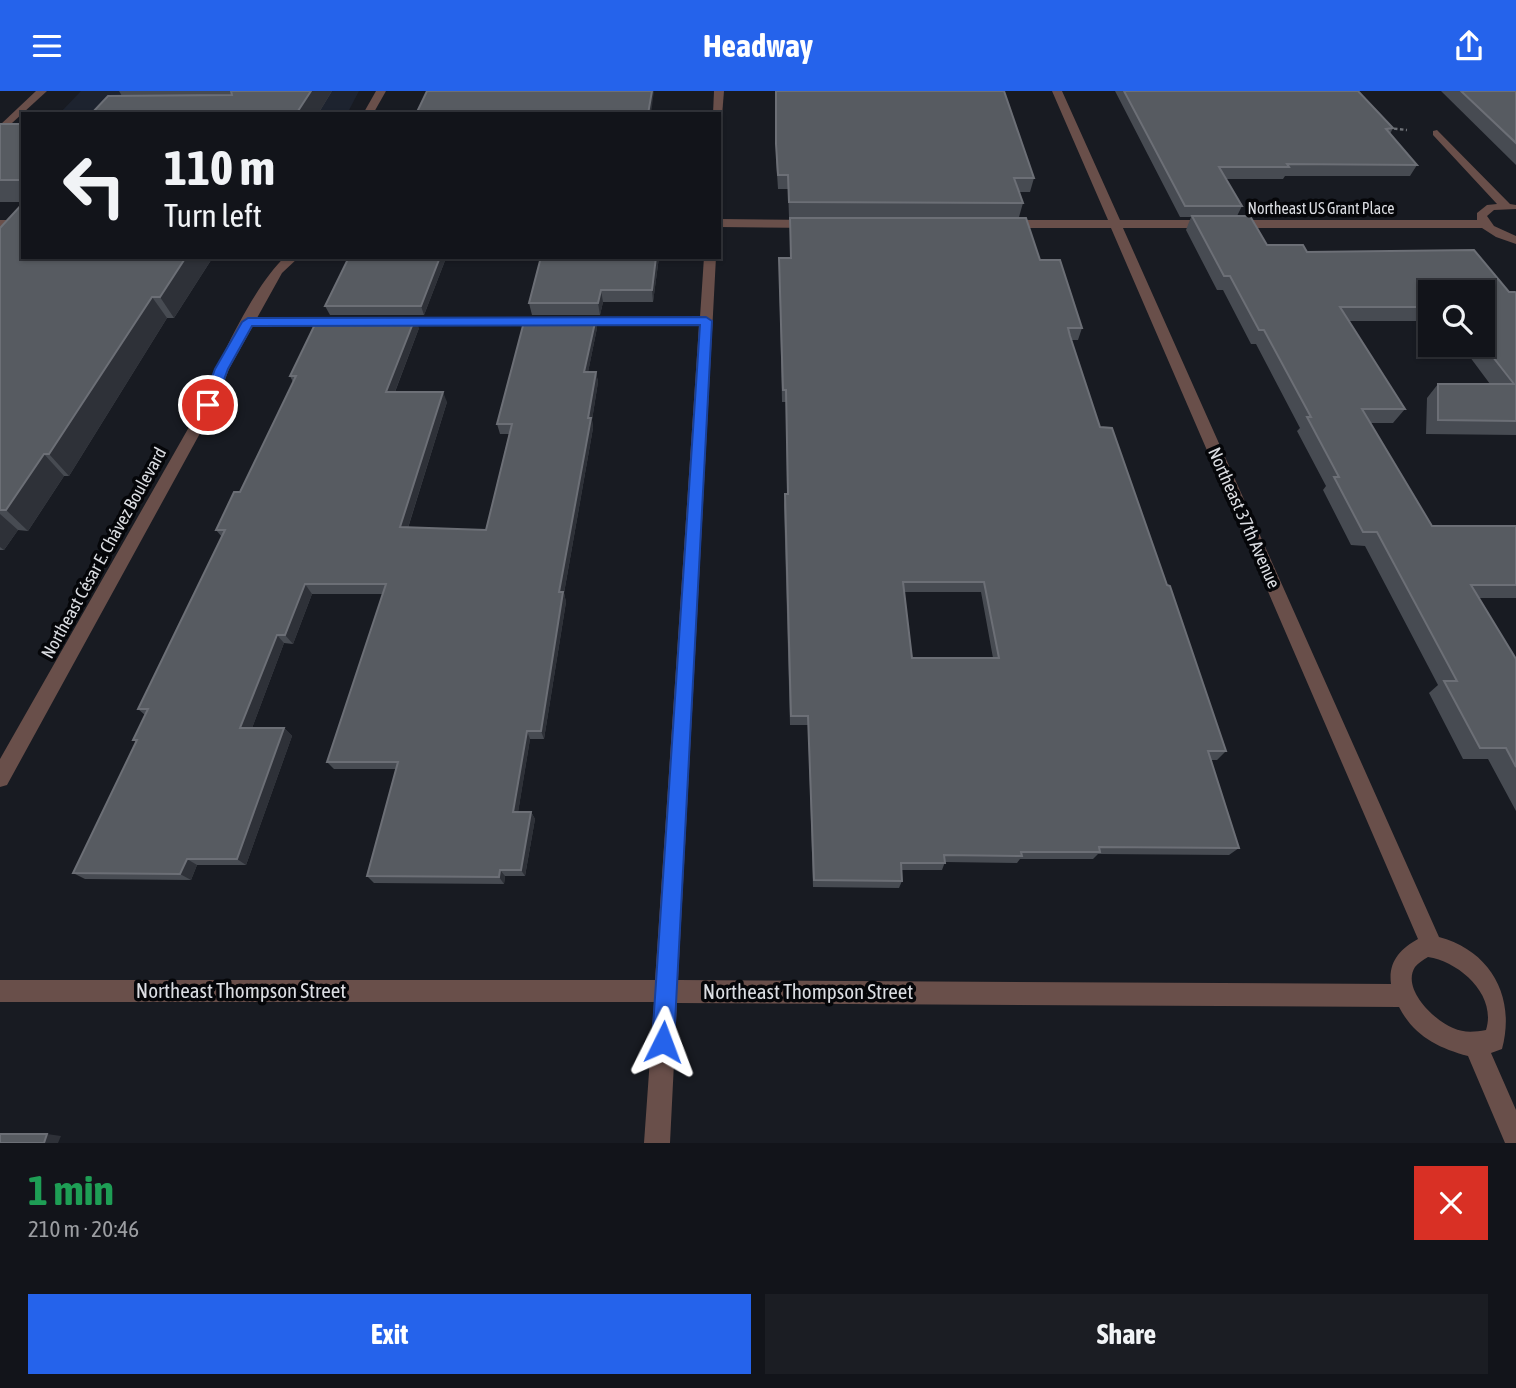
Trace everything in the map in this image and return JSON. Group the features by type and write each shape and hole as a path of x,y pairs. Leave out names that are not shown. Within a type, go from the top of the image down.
{"street":[{"path":"0,131 42,91"},
{"path":"369,112 381,91"},
{"path":"718,112 719,91"},
{"name":"Northeast 37th Avenue","path":"1057,91 1432,946"},
{"path":"1437,133 1511,207"},
{"path":"1485,224 1481,215 1484,210 1511,207"},
{"path":"721,223 828,224"},
{"path":"0,224 21,224"},
{"name":"Northeast US Grant Place","path":"992,224 1485,224 1516,240"},
{"path":"657,1143 710,259"},
{"name":"Northeast César E. Chávez Boulevard","path":"0,778 208,405 222,369 275,264"},
{"path":"248,322 706,321"},
{"path":"1432,946 1463,956 1507,994 1500,1034 1494,1041 1476,1046 1453,1043 1427,1026 1406,996 1400,972 1405,958 1416,949 1432,946"},
{"name":"Northeast Thompson Street","path":"0,991 666,991 1406,996"},
{"path":"1476,1046 1516,1139"}],"shaded area":[{"path":"81,91 359,91 348,112 61,112"}],"building":[{"path":"231,91 311,91 297,112 93,112 108,96 232,95"},
{"path":"427,91 652,91 648,112 417,112"},
{"path":"776,91 1004,91 1034,178 1014,178 1023,203 789,202 788,175 778,175"},
{"path":"1124,91 1358,91 1393,128 1386,129 1417,165 1287,164 1289,167 1219,167 1242,206 1185,206"},
{"path":"1461,91 1516,91 1516,143"},
{"path":"0,124 21,124 21,180 0,180"},
{"path":"21,205 21,259 185,259 160,297 152,297 49,454 44,454 6,510 0,510 0,228"},
{"path":"1192,216 1250,216 1267,245 1303,245 1307,252 1474,250 1509,292 1516,293 1516,421 1438,420 1438,384 1514,384 1493,357 1495,280 1418,280 1418,307 1340,307 1405,409 1362,409 1432,526 1516,526 1516,585 1471,585 1516,659 1516,767 1506,748 1480,748 1444,681 1457,681 1377,532 1363,532 1334,477 1339,477 1307,417 1311,417 1264,330 1259,330 1230,276 1224,276"},
{"path":"790,218 1026,218 1040,260 1060,260 1082,328 1068,328 1100,427 1112,428 1167,585 1170,586 1226,751 1208,751 1239,848 1099,847 1100,852 1021,852 1022,856 944,855 945,863 901,863 902,881 814,880 808,716 791,716 785,494 788,494 786,390 783,390 779,258 791,258","holes":["903,582 984,582 999,658 912,658"]},
{"path":"348,259 439,259 421,306 325,306"},
{"path":"540,259 656,259 652,290 601,290 598,303 529,303"},
{"path":"318,318 415,318 386,392 443,392 400,527 486,530 512,424 497,424 525,318 596,318 584,372 596,372 588,418 591,418 559,592 563,592 541,731 527,731 513,812 531,812 521,870 500,870 499,877 367,876 398,762 327,762 386,584 305,584 285,635 277,635 240,728 284,728 237,859 187,859 180,874 73,873 137,740 133,740 148,709 138,709 225,530 216,530 234,492 240,492 296,376 290,376"},
{"path":"0,1134 47,1134 44,1143 0,1143"}],"route":[{"path":"208,405 222,369 248,322 706,321 663,1042"}]}
